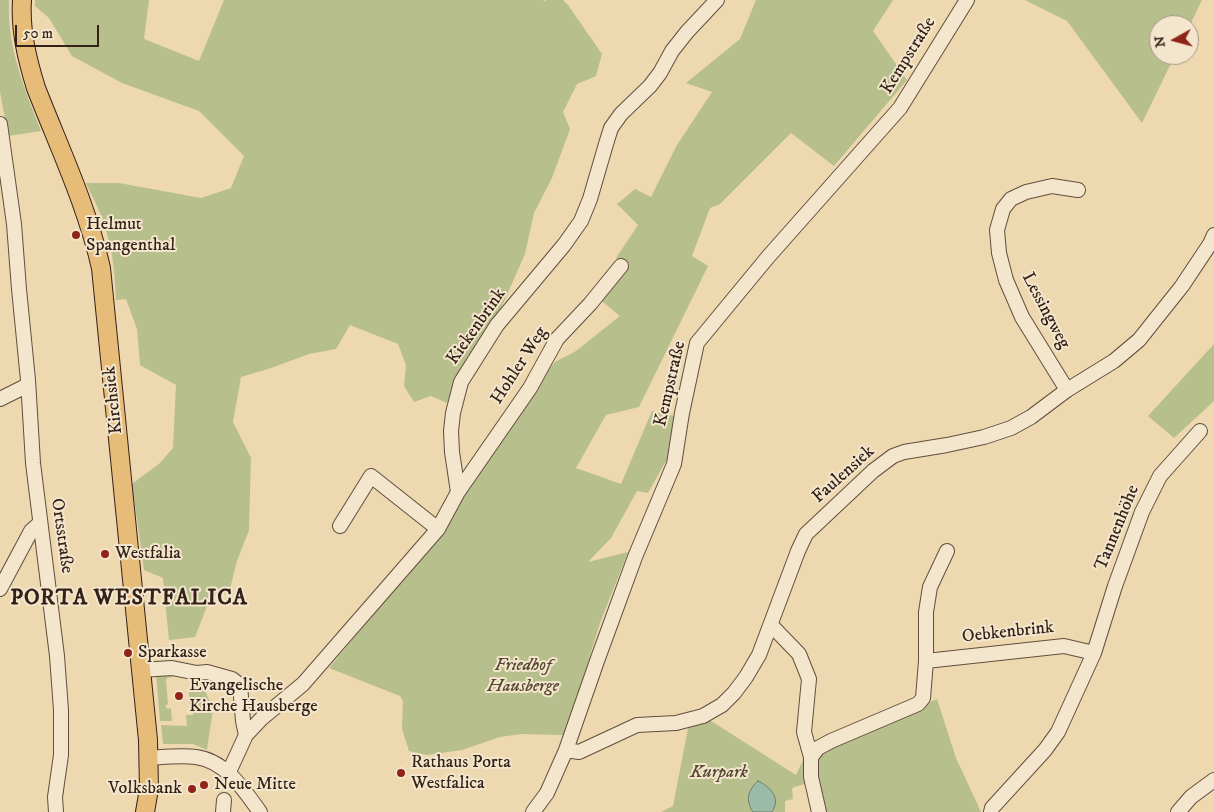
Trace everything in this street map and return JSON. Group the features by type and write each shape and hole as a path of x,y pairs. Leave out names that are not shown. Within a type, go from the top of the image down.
{"main road":[{"name":"Kirchsiek","path":"22,0 23,31 30,71 86,216 101,268 149,758 149,789 145,812"}],"street":[{"name":"Kiekenbrink","path":"458,492 451,431 453,413 461,382 498,325 564,245 581,221 590,199 606,144 612,128 621,114 650,86 660,74 672,51 717,0"},
{"name":"Kempstraße","path":"534,812 547,793 566,750 635,558 674,464 682,413 697,343 768,257 900,108 967,0"},
{"name":"Ortsstraße","path":"0,124 14,224 33,462 57,656 62,755 56,797 56,812"},
{"name":"Lessingweg","path":"1067,390 1022,317 1012,295 999,253 997,230 1004,209 1012,199 1026,192 1052,186 1078,190"},
{"name":"Faulensiek","path":"566,750 579,752 637,724 676,723 703,716 722,705 746,677 759,655 806,534 873,471 893,456 904,452 984,437 1011,428 1031,417 1067,390 1114,361 1139,340 1182,286 1214,235"},
{"name":"Hohler Weg","path":"458,492 530,388 558,339 621,266"},
{"path":"0,399 28,385"},
{"name":"Tannenhöhe","path":"991,812 992,808 1045,750 1058,732 1094,653 1115,586 1142,512 1160,476 1200,431"},
{"path":"340,526 371,476 438,529"},
{"path":"228,774 246,735 262,718 303,684 438,529 458,492"},
{"path":"0,589 31,530 40,523"},
{"path":"810,757 818,748 831,741 918,704 923,698 926,661 926,612 930,588 947,551"},
{"path":"771,625 799,654 809,678 804,732 820,812"},
{"name":"Oebkenbrink","path":"926,661 1064,646 1094,653"},
{"path":"141,670 172,668 196,673 207,672 232,679 240,685 246,735"},
{"path":"149,758 197,757 217,764 244,790 260,812"},
{"path":"1178,812 1191,797 1214,780"}],"green space":[{"path":"0,0 9,0 9,18 14,51 23,83 41,131 8,136 0,91"},
{"path":"35,0 149,0 144,39 199,61 224,0 563,0 602,54 596,76 577,84 563,112 570,129 552,178 534,213 525,254 495,322 459,373 447,403 431,396 414,402 404,386 406,365 398,344 350,325 336,349 309,354 241,377 233,422 251,458 249,530 237,561 229,593 211,596 195,637 169,640 163,578 144,570 132,484 160,463 173,448 176,385 140,365 137,329 126,299 116,300 111,249 105,227 86,183 119,183 201,198 231,188 244,156 199,111 122,83 72,56 49,18 35,6"},
{"name":"Friedhof Hausberge","path":"756,0 893,0 873,31 907,80 834,166 791,133 720,204 710,208 692,256 708,266 639,407 606,415 576,468 621,484 652,411 674,416 667,459 648,493 637,491 611,538 588,562 628,552 600,623 563,735 521,734 500,737 462,750 427,755 409,751 402,729 403,701 400,696 329,668 437,538 458,506 475,474 555,362 576,351 620,316 598,298 625,268 616,258 638,225 617,204 635,189 651,197 677,145 712,92 686,83 740,39"},
{"path":"1025,0 1202,0 1195,15 1149,15 1149,65 1170,65 1142,123 1067,21"},
{"path":"1214,344 1214,401 1174,438 1148,416"},
{"path":"156,673 173,673 166,680 168,704 165,706 168,709 171,708 172,721 160,721"},
{"path":"195,679 200,679 213,709 207,750 193,744 163,744 161,725 187,726 186,715 193,715 193,704 189,704 189,688 196,687"},
{"path":"937,699 956,758 981,812 824,812 816,769 818,760 833,744"},
{"name":"Kurpark","path":"708,719 796,775 804,758 809,783 792,789 793,799 785,801 785,812 661,812 673,806 689,723"}],"shaded area":[{"path":"758,781 771,790 775,798 775,807 772,812 753,812 751,808 748,799 749,795"}],"place":[{"name":"Helmut Spangenthal","path":"76,235"},
{"name":"Westfalia","path":"105,554"},
{"name":"Sparkasse","path":"128,653"},
{"name":"Evangelische Kirche Hausberge","path":"179,696"},
{"name":"Rathaus Porta Westfalica","path":"401,773"},
{"name":"Neue Mitte","path":"204,785"},
{"name":"Volksbank","path":"192,789"}],"district":[{"name":"PORTA WESTFALICA","path":"129,599"}]}
